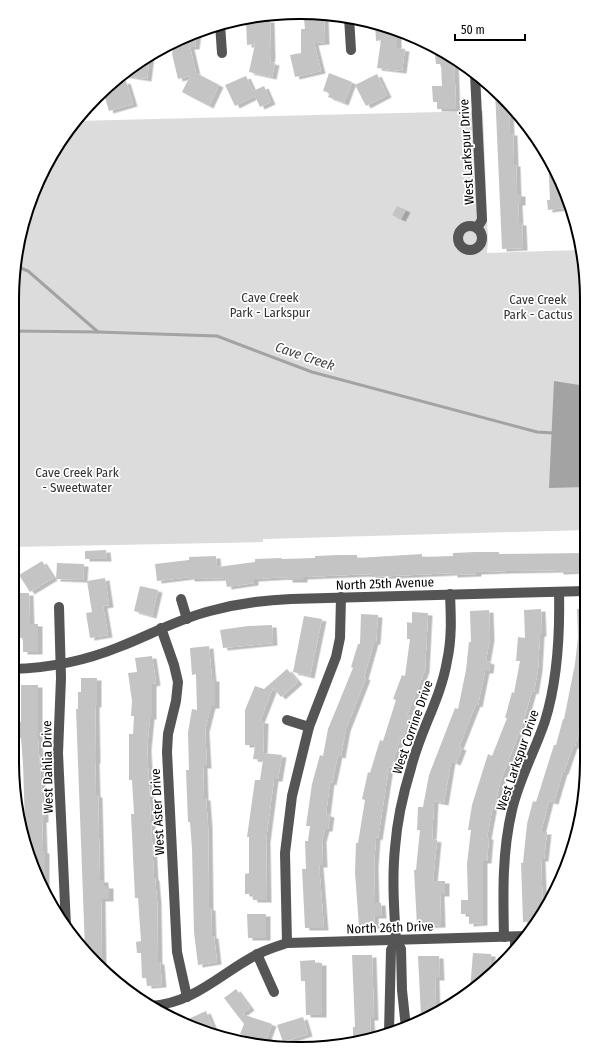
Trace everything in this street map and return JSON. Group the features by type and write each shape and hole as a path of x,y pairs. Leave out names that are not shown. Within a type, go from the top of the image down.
{"street":[{"path":"349,23 350,50"},
{"path":"220,31 222,53"},
{"name":"West Larkspur Drive","path":"475,82 482,220 477,228"},
{"name":"North 25th Avenue","path":"19,668 61,664 79,660 114,649 161,628 209,611 257,602 341,597 580,591"},
{"name":"West Larkspur Drive","path":"504,937 503,873 507,833 520,784 545,721 552,694 559,646 559,592"},
{"name":"West Corrine Drive","path":"389,1027 390,950 396,940 394,849 399,814 417,746 430,715 447,662 451,631 450,594"},
{"path":"287,943 285,877 287,829 292,796 309,727 336,657 340,638 341,597"},
{"path":"181,599 187,619"},
{"name":"West Dahlia Drive","path":"59,607 61,664 58,752 66,916"},
{"name":"West Aster Drive","path":"161,628 174,665 178,682 176,701 168,734 167,752 177,952 187,997"},
{"path":"287,720 309,727"},
{"name":"North 26th Drive","path":"159,1004 187,997 205,989 258,954 287,943 518,937"},
{"name":"West Corrine Drive","path":"396,940 402,949 402,990 405,1022"},
{"path":"258,954 274,992"}],"green space":[{"name":"Cave Creek Park - Larkspur","path":"483,111 488,241 487,253 576,250 580,300 580,530 263,539 263,542 19,547 19,300 21,263 24,245 40,192 66,144 84,121"}],"shaded area":[{"path":"554,381 580,385 580,487 549,488"}],"building":[{"path":"304,19 324,20 325,42 314,43 321,71 295,77 290,55 301,53 301,29 305,29"},
{"path":"270,21 270,62 275,63 272,77 249,72 255,44 247,45 246,24"},
{"path":"375,30 397,36 397,48 405,49 402,71 377,68 381,40 376,41"},
{"path":"196,39 195,47 190,47 196,73 219,85 209,106 182,92 190,76 178,79 172,54 173,49"},
{"path":"435,54 454,66 456,109 437,109 437,102 433,102 432,86 442,86 441,64 436,64"},
{"path":"149,63 147,79 130,76"},
{"path":"329,73 352,82 344,103 328,97 330,93 323,91"},
{"path":"377,74 387,95 366,106 355,85"},
{"path":"246,76 253,91 264,86 271,102 260,107 255,96 235,106 225,85"},
{"path":"126,81 133,104 109,111 105,98"},
{"path":"495,99 509,114 510,133 513,133 514,164 516,164 517,194 521,194 521,203 518,203 519,223 522,223 523,248 502,249"},
{"path":"549,171 565,208 548,210 547,200 550,200"},
{"path":"397,206 406,210 401,219 392,215"},
{"path":"106,550 107,559 85,559 85,551"},
{"path":"453,553 580,553 580,571 506,571 477,572 477,574 453,575 453,573 371,577 371,574 303,577 303,580 288,580 288,577 254,579 254,583 227,587 225,578 190,579 190,577 157,581 155,564 189,560 189,557 216,556 217,567 255,562 255,559 315,558 315,556 339,555 357,555 357,558 422,554 422,557 453,556"},
{"path":"42,561 53,578 30,592 19,575"},
{"path":"57,563 84,564 83,580 56,579"},
{"path":"105,578 109,605 103,606 108,635 90,638 86,613 92,612 87,581"},
{"path":"140,586 158,590 152,616 134,611"},
{"path":"19,593 29,593 30,624 38,624 38,652 23,652 23,638 19,638"},
{"path":"541,609 542,634 540,634 538,669 534,692 532,691 523,723 500,782 495,806 493,805 487,837 489,837 487,861 483,861 483,923 469,924 469,914 461,914 461,900 468,900 467,864 471,830 468,830 472,805 488,754 492,756 507,718 505,718 512,692 514,693 520,661 516,661 518,637 525,638 524,610"},
{"path":"577,609 580,609 580,728 575,746 573,746 563,772 554,802 549,801 541,832 547,832 544,859 541,859 543,901 530,922 523,922 521,863 523,863 527,824 533,801 536,802 564,719 575,664 578,637"},
{"path":"489,610 490,638 486,661 490,662 489,671 485,671 478,705 476,704 459,747 462,748 456,763 451,761 444,803 434,801 432,839 437,840 433,881 445,881 445,894 440,894 441,925 417,926 414,870 416,870 420,830 417,830 418,807 423,807 429,775 455,708 458,709 466,670 469,642 471,642 470,611"},
{"path":"412,612 428,613 425,670 407,715 410,716 403,737 401,736 391,768 389,767 378,838 376,837 374,866 375,903 381,903 382,916 374,916 375,926 359,927 355,872 356,843 358,843 365,800 362,799 368,772 370,773 380,740 383,741 396,700 393,699 402,675 405,676 410,639 407,639 407,622 412,623"},
{"path":"361,614 378,615 376,642 374,642 364,677 366,678 346,729 341,756 338,755 332,783 330,782 326,814 330,815 328,829 325,829 322,840 323,865 319,865 324,928 305,928 302,869 306,869 305,841 308,841 310,826 306,826 312,784 320,755 323,756 328,729 353,668 351,667 358,644 360,644"},
{"path":"304,616 322,619 310,676 293,672"},
{"path":"272,625 273,643 223,648 220,630 248,626"},
{"path":"209,646 212,679 215,679 215,706 211,706 205,730 207,766 203,766 204,798 206,798 208,825 209,908 211,908 212,936 214,936 217,962 198,965 194,932 192,849 190,822 188,822 186,770 189,770 188,732 192,709 197,710 196,674 192,675 190,648"},
{"path":"152,656 156,683 152,684 152,717 150,717 147,748 154,878 157,901 158,962 160,962 162,985 147,986 146,978 142,978 141,953 137,953 136,942 141,941 138,898 135,898 131,814 134,814 132,780 129,780 129,734 133,734 134,716 131,716 132,701 128,673 137,672 135,658"},
{"path":"287,669 298,682 281,697 273,688 260,721 264,721 263,753 282,755 278,779 274,779 266,840 267,900 253,900 252,894 245,894 245,874 249,873 249,837 247,837 255,780 260,780 263,760 253,759 255,745 245,745 245,710 255,686 264,689"},
{"path":"81,678 97,678 97,705 95,705 95,761 96,795 98,795 100,880 104,880 104,886 109,886 109,899 101,899 102,961 85,941 76,709 78,709 78,692 81,692"},
{"path":"21,685 38,685 38,740 42,796 44,796 44,820 42,820 43,851 45,851 45,880 34,852 25,819 23,764 21,738 19,738 19,722 21,722"},
{"path":"247,914 266,914 266,938 248,938"},
{"path":"473,953 491,954 490,966 470,984"},
{"path":"352,955 372,955 374,1018 370,1018 371,1032 353,1037 353,1027 355,1027"},
{"path":"418,956 439,956 440,978 435,978 436,1006 421,1014"},
{"path":"315,960 315,963 322,963 322,1015 306,1015 305,981 301,981 300,961"},
{"path":"236,989 250,1008 242,1014 272,1024 266,1040 251,1038 240,1034 244,1024 224,998"},
{"path":"206,1011 213,1028 192,1021 188,1019"},
{"path":"303,1017 308,1034 283,1041 277,1025"}],"waterway":[{"path":"21,268 28,271 98,332"},
{"name":"Cave Creek","path":"19,331 217,336 312,372 537,432 554,433"}],"park label":[{"name":"Cave Creek Park - Cactus","path":"538,306"},
{"name":"Cave Creek Park - Sweetwater","path":"77,480"}]}
